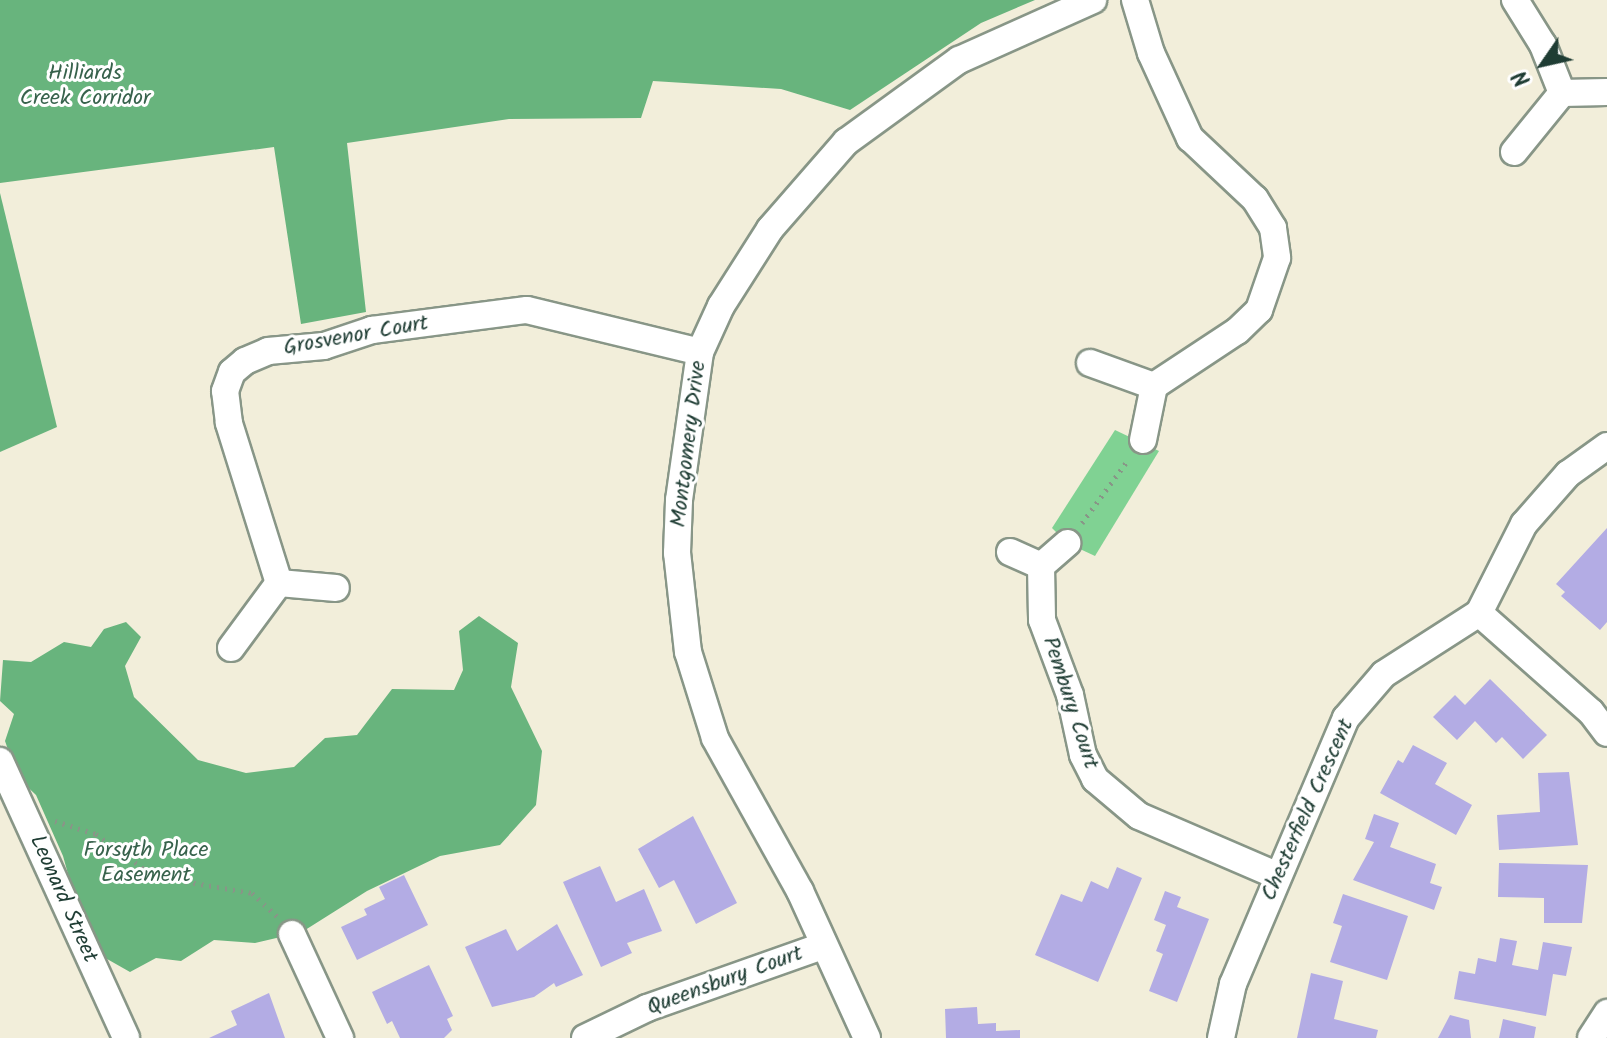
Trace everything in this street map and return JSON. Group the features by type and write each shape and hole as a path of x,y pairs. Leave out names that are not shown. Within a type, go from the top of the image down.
{"street":[{"name":"Montgomery Drive","path":"867,1038 822,946 800,891 715,738 688,652 677,553 679,500 700,352 721,306 770,229 846,142 959,60 1093,0"},
{"path":"1135,0 1151,53 1190,138 1255,199 1273,228 1277,258 1259,310 1237,331 1154,386 1143,440"},
{"path":"1515,0 1543,45 1562,93"},
{"path":"1514,152 1562,93 1607,92"},
{"name":"Grosvenor Court","path":"279,583 229,423 225,391 232,372 245,361 268,351 324,346 372,330 527,310 700,352"},
{"path":"1090,363 1154,386"},
{"path":"1607,446 1568,474 1524,524 1479,613 1591,712 1607,733"},
{"path":"1010,552 1041,566 1067,543"},
{"name":"Pembury Court","path":"1041,566 1042,620 1070,695 1083,755 1095,779 1139,816 1276,875"},
{"path":"231,648 279,583 336,588"},
{"name":"Chesterfield Crescent","path":"1221,1038 1233,984 1251,951 1276,875 1346,718 1384,674 1479,613"},
{"name":"Leonard Street","path":"0,761 126,1038"},
{"path":"292,934 340,1038"},
{"name":"Queensbury Court","path":"585,1038 647,1008 822,946"},
{"path":"1591,1038 1607,1013"}],"path":[{"path":"1067,543 1143,440"},
{"path":"26,817 65,822 96,834 154,876 252,893 292,934"}],"green space":[{"name":"Hilliards Creek Corridor","path":"0,0 1035,0 981,23 850,110 781,89 653,81 641,118 509,119 347,143 366,312 301,324 274,147 0,183"},
{"path":"0,193 57,427 0,452"},
{"path":"1115,430 1159,451 1095,556 1067,543 1052,528"},
{"name":"Forsyth Place Easement","path":"479,616 518,643 511,687 542,751 536,805 500,845 440,856 367,891 302,932 255,943 214,940 181,961 156,958 130,972 100,955 80,917 63,856 36,795 18,778 5,741 14,714 0,701 3,660 31,662 64,642 91,647 104,629 126,622 141,637 125,666 134,697 198,760 246,773 294,767 325,738 357,735 392,689 454,690 463,670 459,631"}],"building":[{"path":"1607,528 1607,622 1600,630 1561,596 1565,592 1556,584"},
{"path":"1490,679 1547,735 1523,759 1502,737 1496,743 1475,721 1457,740 1433,717 1455,695 1465,705"},
{"path":"1413,745 1447,763 1435,784 1472,805 1456,835 1380,793 1398,760 1403,763"},
{"path":"1569,772 1578,845 1499,850 1497,815 1540,812 1538,773"},
{"path":"1374,814 1399,823 1390,847 1436,864 1430,883 1442,887 1434,910 1353,880 1374,842 1365,839"},
{"path":"693,816 737,903 696,924 674,880 659,888 638,849"},
{"path":"1499,863 1588,865 1582,923 1544,923 1544,898 1498,897"},
{"path":"600,866 616,902 644,889 662,931 627,943 632,953 601,967 563,882"},
{"path":"1117,867 1142,878 1098,982 1035,955 1061,894 1082,902 1091,881 1108,889"},
{"path":"404,875 428,925 357,960 341,927 367,915 364,909 385,899 379,887"},
{"path":"1165,891 1181,897 1177,907 1209,919 1177,1002 1149,991 1163,954 1156,951 1166,925 1154,920"},
{"path":"1343,894 1408,916 1387,980 1330,962 1342,926 1333,923"},
{"path":"557,924 583,975 556,987 554,983 534,997 492,1007 465,947 506,929 517,951"},
{"path":"1500,938 1517,941 1512,965 1538,970 1543,942 1572,947 1566,976 1553,974 1546,1016 1454,999 1459,971 1475,974 1478,958 1496,962"},
{"path":"429,965 453,1016 447,1019 452,1030 444,1038 400,1038 392,1021 387,1024 372,992"},
{"path":"1311,973 1343,981 1334,1019 1378,1030 1376,1038 1297,1038"},
{"path":"269,993 285,1038 209,1038 237,1025 231,1011"},
{"path":"977,1007 978,1024 996,1023 996,1031 1020,1030 1020,1038 946,1038 945,1009"},
{"path":"1450,1015 1469,1020 1471,1038 1438,1038"},
{"path":"1503,1019 1536,1027 1534,1038 1499,1038"}]}
